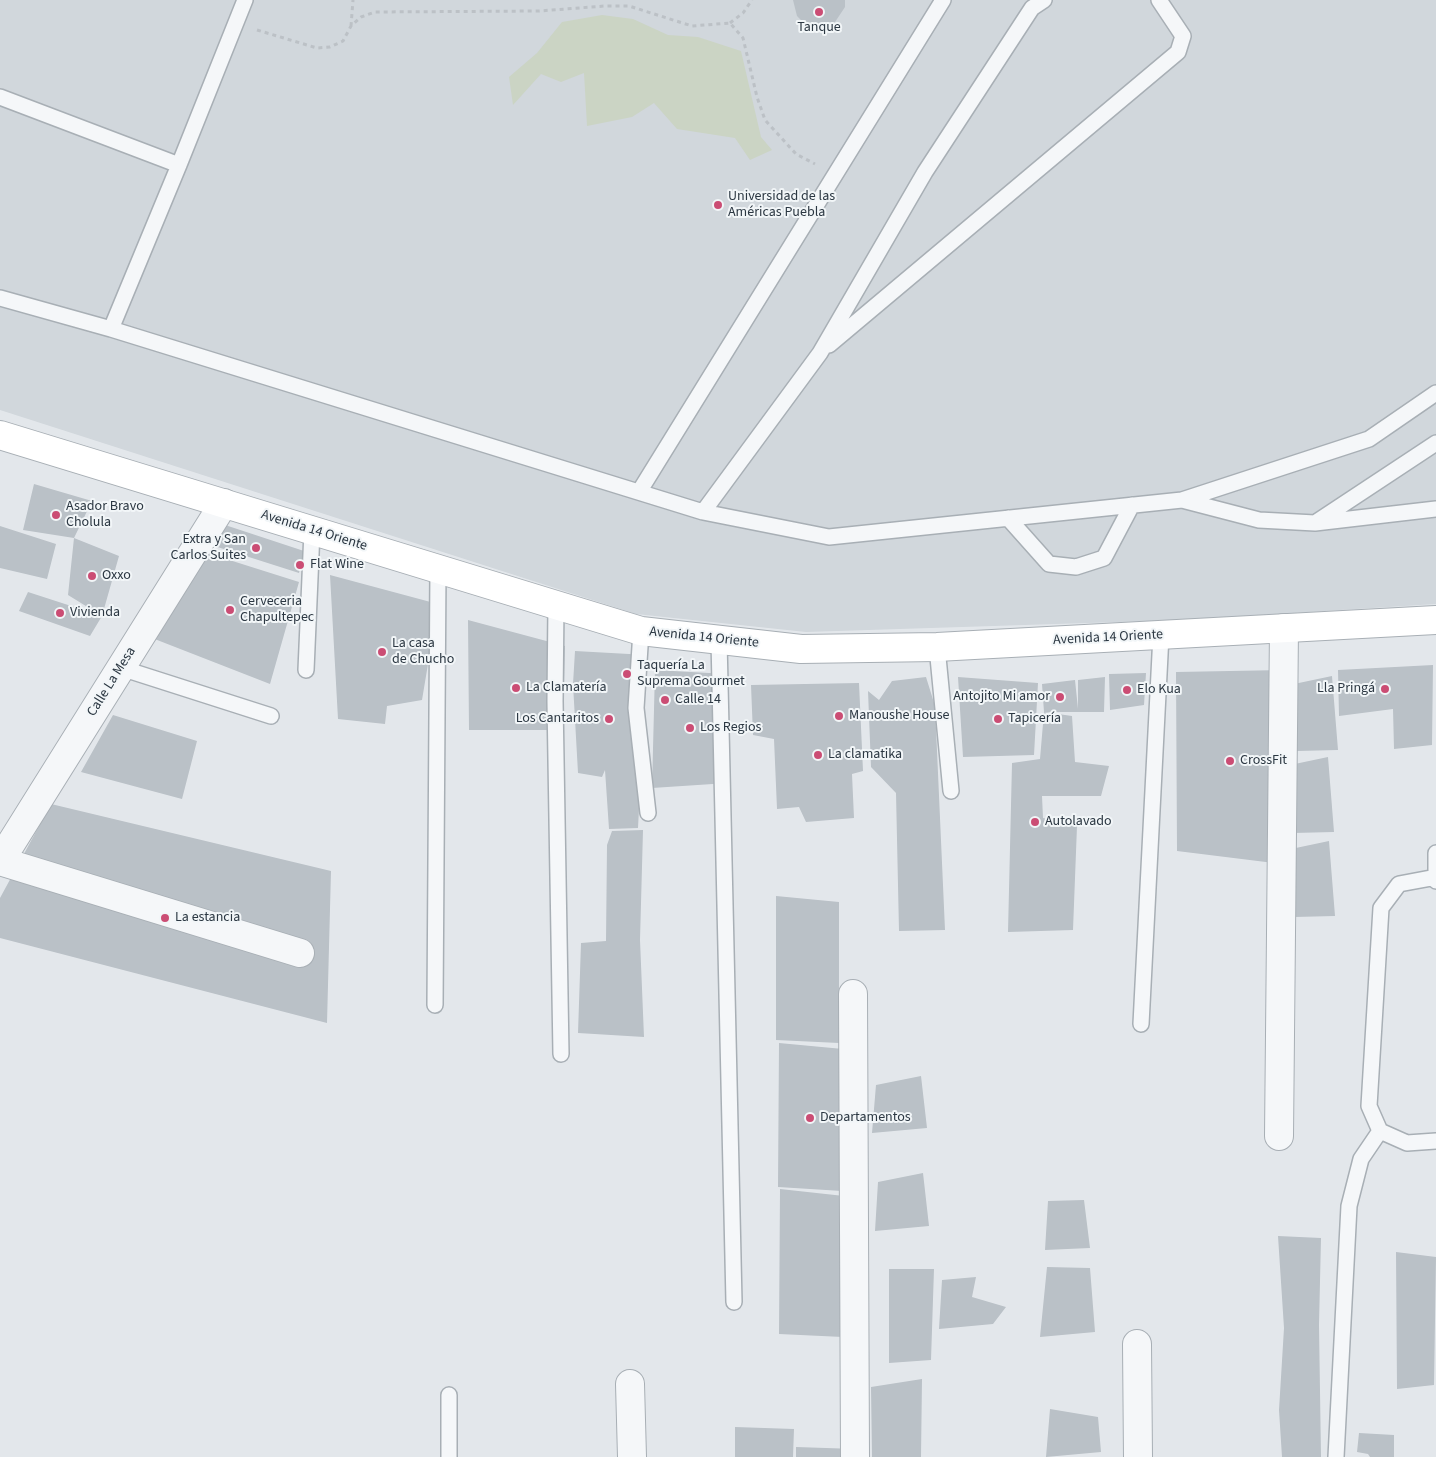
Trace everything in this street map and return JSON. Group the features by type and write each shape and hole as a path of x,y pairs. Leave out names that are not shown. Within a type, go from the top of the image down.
{"main road":[{"name":"Avenida 14 Oriente","path":"0,435 641,631 801,649 937,646 1436,620"}],"street":[{"name":"Calle La Mesa","path":"0,861 224,503"},
{"path":"1279,1136 1284,628"},
{"path":"0,861 300,953"},
{"path":"852,994 855,1457"},
{"path":"1137,1344 1138,1457"},
{"path":"630,1384 632,1457"}],"lane":[{"path":"111,329 245,0"},
{"path":"639,492 943,0"},
{"path":"703,512 820,352 925,172 1032,8 1044,0"},
{"path":"820,352 1178,52 1183,36 1159,0"},
{"path":"0,97 179,165"},
{"path":"0,298 111,329 703,512 829,538 1182,500 1369,438 1433,401"},
{"path":"1315,523 1436,443"},
{"path":"1182,500 1259,520 1315,523 1436,509"},
{"path":"1008,518 1049,564 1076,567 1104,558 1132,505"},
{"path":"306,670 312,530"},
{"path":"435,1005 438,569"},
{"path":"556,605 555,701 560,1054"},
{"path":"641,631 636,708 648,813"},
{"path":"1141,1024 1161,635"},
{"path":"719,640 734,1302"},
{"path":"937,646 951,791"},
{"path":"121,668 271,716"},
{"path":"1436,853 1436,881"},
{"path":"1436,877 1399,884 1381,908 1369,1106 1380,1131 1406,1144 1436,1141"},
{"path":"1336,1457 1349,1206 1361,1159 1380,1131"},
{"path":"449,1395 449,1457"}],"path":[{"path":"236,24 317,48 330,47 344,41 351,26 353,0"},
{"path":"351,26 361,17 375,12 539,11 605,6 629,6 692,26 730,23 743,13 752,0"},
{"path":"730,23 744,38 757,97 765,120 796,154 836,173"}],"shaded area":[{"name":"Universidad de las Américas Puebla","path":"0,0 1436,0 1436,604 1181,620 806,632 636,614 0,410"}],"green space":[{"path":"602,15 633,19 668,35 698,37 741,51 761,137 772,150 750,160 735,138 677,129 654,103 632,117 587,126 584,73 561,82 541,74 513,105 509,77 537,53 562,22"}],"building":[{"name":"Tanque","path":"793,0 845,0 845,7 835,22 819,28 803,22 797,16"},
{"name":"Asador Bravo Cholula","path":"34,484 92,501 74,538 23,530"},
{"name":"Extra y San Carlos Suites","path":"222,524 304,551 299,573 208,544"},
{"path":"0,526 56,544 47,579 0,568"},
{"name":"Oxxo","path":"74,538 119,556 102,616 68,595"},
{"name":"Cerveceria Chapultepec","path":"204,552 299,582 270,684 152,638"},
{"name":"La casa de Chucho","path":"330,575 438,604 422,700 387,706 385,724 338,719"},
{"name":"Vivienda","path":"28,592 102,616 90,636 19,611"},
{"name":"La Clamatería","path":"468,620 565,646 563,730 469,730"},
{"name":"Los Cantaritos","path":"575,651 647,655 638,828 609,829 605,770 602,777 578,773 573,684"},
{"name":"Lla Pringá","path":"1433,665 1432,745 1394,749 1393,709 1339,716 1338,670"},
{"name":"Los Regios","path":"655,670 727,674 728,783 652,788"},
{"name":"CrossFit","path":"1284,670 1282,864 1177,851 1176,672"},
{"name":"Elo Kua","path":"1146,673 1144,705 1110,710 1109,674"},
{"path":"1332,676 1338,750 1297,751 1294,684"},
{"path":"926,677 935,706 945,930 899,931 896,793 871,767 868,691 879,700 892,681"},
{"name":"Tapicería","path":"958,677 1038,683 1034,755 963,757"},
{"path":"1105,677 1104,712 1044,712 1042,684 1075,680 1078,709 1078,680"},
{"name":"La clamatika","path":"859,683 863,771 852,774 854,818 806,822 799,807 777,809 774,739 753,735 751,685"},
{"name":"Autolavado","path":"1044,712 1072,716 1075,762 1109,766 1101,796 1042,796 1043,818 1077,826 1073,930 1008,932 1012,763 1040,759"},
{"path":"113,715 197,741 182,799 81,772"},
{"path":"1328,757 1334,832 1293,833 1290,765"},
{"name":"La estancia","path":"51,804 331,871 327,1023 0,938 0,898"},
{"path":"643,830 640,940 644,1037 578,1033 581,943 606,941 607,845 612,831"},
{"path":"1329,841 1335,916 1294,917 1291,849"},
{"path":"776,896 839,902 839,1043 776,1040"},
{"name":"Departamentos","path":"779,1043 843,1049 842,1191 778,1187"},
{"path":"921,1076 927,1128 872,1133 876,1085"},
{"path":"923,1173 929,1226 875,1231 878,1182"},
{"path":"780,1189 844,1196 843,1337 779,1334"},
{"path":"1084,1200 1090,1248 1045,1250 1048,1201"},
{"path":"1278,1236 1321,1238 1319,1325 1321,1457 1282,1457 1279,1410 1284,1328"},
{"path":"1396,1252 1436,1257 1434,1385 1397,1389"},
{"path":"1047,1267 1090,1268 1095,1332 1040,1337"},
{"path":"889,1269 934,1269 931,1360 889,1363"},
{"path":"976,1277 972,1297 1006,1307 993,1324 939,1329 942,1280"},
{"path":"922,1379 921,1457 872,1457 871,1387"},
{"path":"1050,1409 1098,1417 1101,1452 1046,1457"},
{"path":"735,1427 794,1429 793,1457 735,1457"},
{"path":"1359,1433 1394,1435 1394,1457 1370,1457 1368,1454 1357,1452"},
{"path":"796,1447 856,1449 856,1457 796,1457"}],"place":[{"name":"Tanque","path":"819,12"},
{"name":"Universidad de las Américas Puebla","path":"718,205"},
{"name":"Asador Bravo Cholula","path":"56,515"},
{"name":"Extra y San Carlos Suites","path":"256,548"},
{"name":"Flat Wine","path":"300,565"},
{"name":"Oxxo","path":"92,576"},
{"name":"Cerveceria Chapultepec","path":"230,610"},
{"name":"Vivienda","path":"60,613"},
{"name":"La casa de Chucho","path":"382,652"},
{"name":"Taquería La Suprema Gourmet","path":"627,674"},
{"name":"La Clamatería","path":"516,688"},
{"name":"Lla Pringá","path":"1385,689"},
{"name":"Elo Kua","path":"1127,690"},
{"name":"Antojito Mi amor","path":"1060,697"},
{"name":"Calle 14","path":"665,700"},
{"name":"Manoushe House","path":"839,716"},
{"name":"Los Cantaritos","path":"609,719"},
{"name":"Tapicería","path":"998,719"},
{"name":"Los Regios","path":"690,728"},
{"name":"La clamatika","path":"818,755"},
{"name":"CrossFit","path":"1230,761"},
{"name":"Autolavado","path":"1035,822"},
{"name":"La estancia","path":"165,918"},
{"name":"Departamentos","path":"810,1118"}]}
